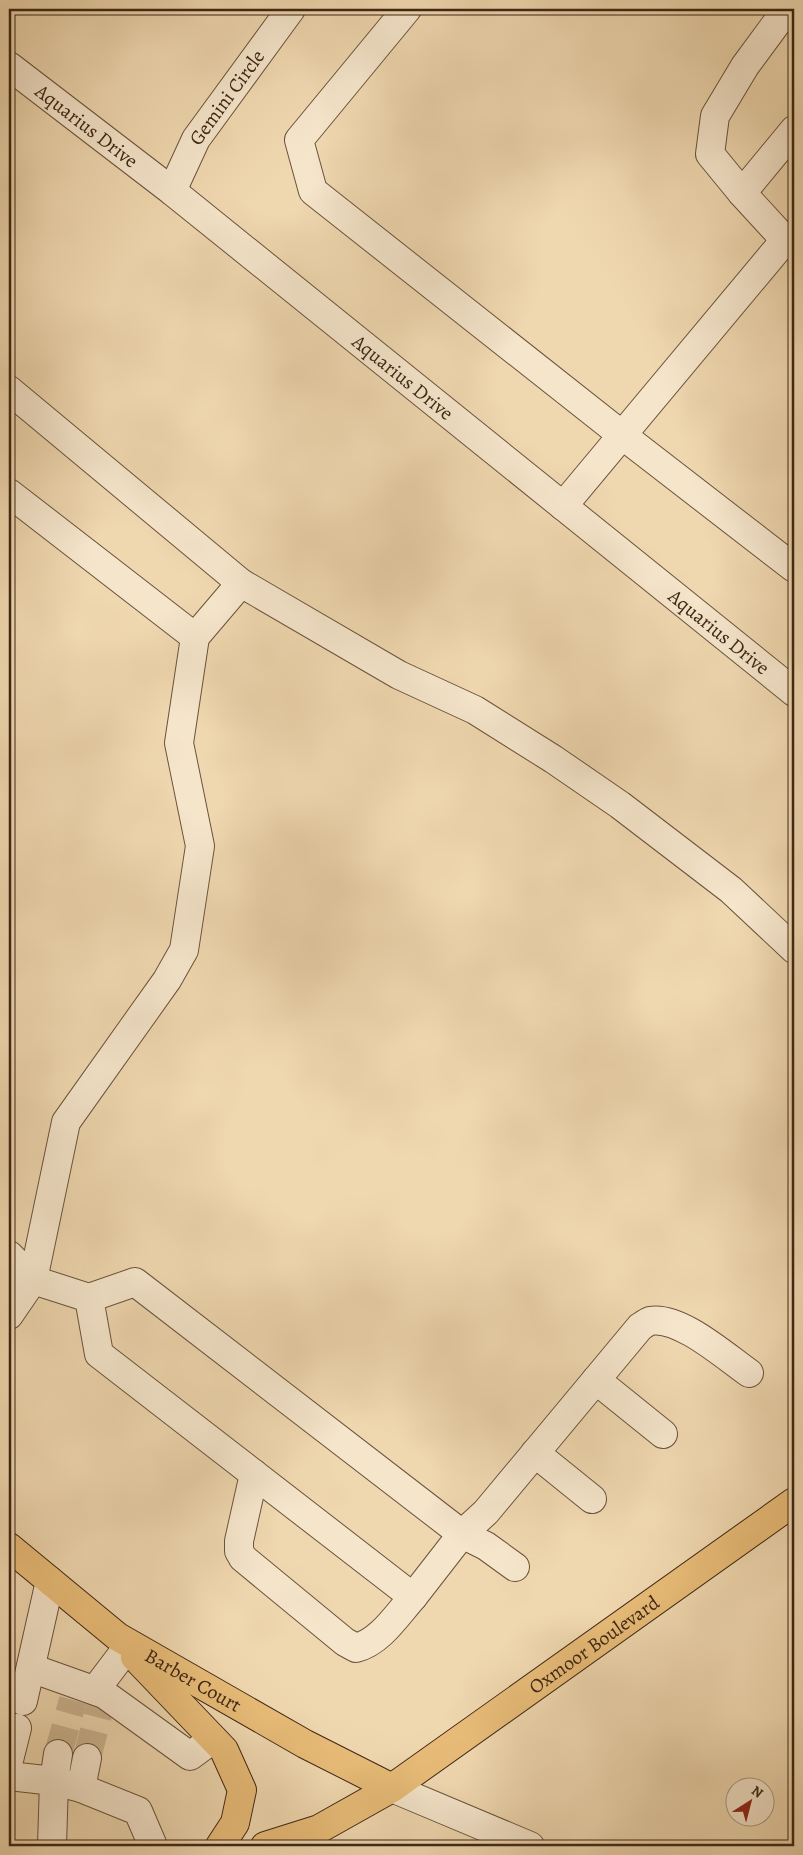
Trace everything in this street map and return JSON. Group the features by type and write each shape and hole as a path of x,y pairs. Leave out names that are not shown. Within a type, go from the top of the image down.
{"main road":[{"name":"Oxmoor Boulevard","path":"265,1846 319,1829 392,1788 794,1502"},
{"name":"Barber Court","path":"9,1547 122,1642 305,1744 392,1788"},
{"path":"122,1642 224,1750 242,1790 234,1823 220,1846"}],"street":[{"name":"Gemini Circle","path":"172,191 196,139 290,9"},
{"path":"407,9 299,140 313,191 794,568"},
{"path":"563,506 622,435 790,243 742,193 710,154 715,116 745,66 787,9"},
{"name":"Aquarius Drive","path":"9,66 172,191 794,692"},
{"path":"742,193 794,130"},
{"path":"9,390 241,583 399,675 475,710 553,759 620,805 731,890 794,949"},
{"path":"9,493 195,637"},
{"path":"9,1315 33,1280 66,1122 167,980 184,950 200,846 179,743 195,637 241,583"},
{"path":"9,1255 33,1280 89,1298 135,1282 462,1534 486,1546 515,1567"},
{"path":"89,1298 99,1354 413,1597"},
{"path":"254,1474 239,1541 239,1551 243,1558 345,1642 356,1648 375,1640 413,1597 462,1534 486,1512 640,1327 651,1321 686,1328 749,1373"},
{"path":"596,1380 663,1434"},
{"path":"535,1453 592,1499"},
{"path":"23,1701 50,1581"},
{"path":"90,1695 122,1642"},
{"path":"31,1668 90,1695 190,1756 213,1739"},
{"path":"9,1760 16,1728"},
{"path":"52,1846 54,1781 58,1754"},
{"path":"81,1788 87,1758"},
{"path":"9,1776 54,1781 81,1788 138,1811 153,1846"},
{"path":"392,1788 530,1846"}],"tunnel":[{"path":"58,1754 73,1700"},
{"path":"87,1758 100,1707"}]}
